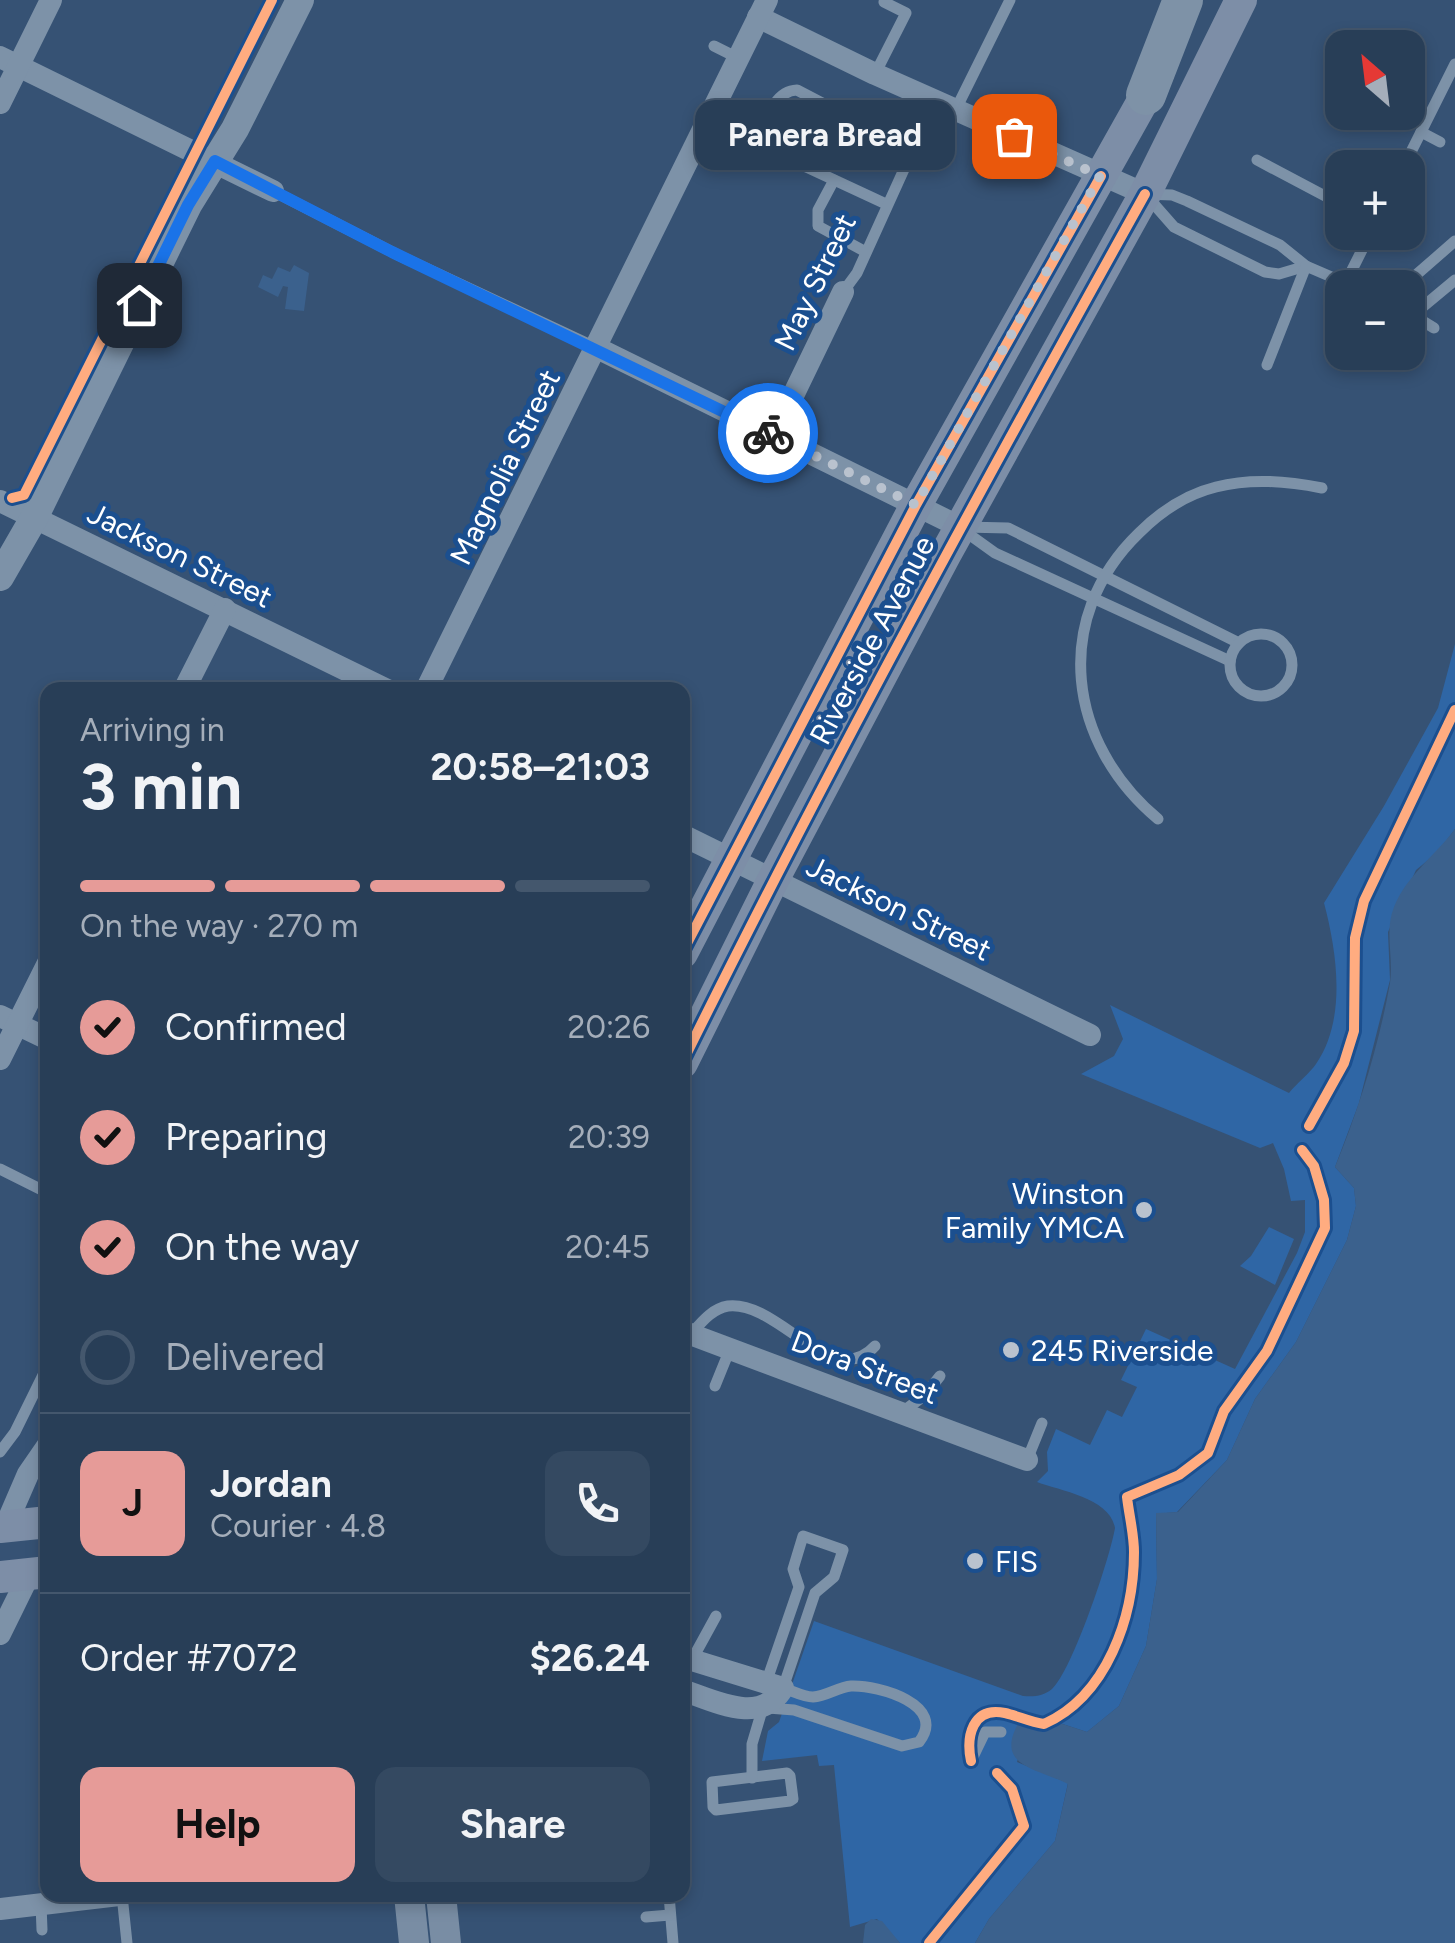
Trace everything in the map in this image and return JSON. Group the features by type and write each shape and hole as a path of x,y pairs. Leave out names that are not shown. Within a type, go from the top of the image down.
{"highway":[{"path":"1146,95 1183,0"}],"main road":[{"name":"Riverside Avenue","path":"690,937 916,505 1200,0"},
{"name":"Riverside Avenue","path":"690,1047 773,880 960,527 1145,194 1240,0"},
{"path":"3,1527 40,1523"},
{"path":"409,1902 414,1943"},
{"path":"442,1902 446,1943"}],"street":[{"path":"0,103 10,61 50,0"},
{"path":"0,577 7,546 34,518 188,205 235,129 300,0"},
{"path":"762,9 875,74 1145,194"},
{"name":"Magnolia Street","path":"430,682 762,9"},
{"path":"10,61 273,191"},
{"name":"May Street","path":"774,435 843,292"},
{"path":"597,348 960,527"},
{"name":"Jackson Street","path":"0,501 371,682"},
{"path":"188,682 225,609"},
{"name":"Jackson Street","path":"690,839 1090,1035"},
{"path":"0,1059 8,1020 40,974"},
{"path":"8,1020 40,1035"},
{"name":"Dora Street","path":"690,1334 1027,1460"},
{"path":"3,1527 40,1457"},
{"path":"0,1634 26,1574"},
{"path":"690,1666 775,1685 776,1700 764,1708 736,1707 690,1693"},
{"path":"0,1909 59,1902"}],"lane":[{"name":"May Street","path":"843,292 866,252 912,150 946,105 1010,0"},
{"path":"875,74 906,12 884,2"},
{"path":"714,46 738,58"},
{"path":"1412,150 1455,64"},
{"path":"757,144 777,98 791,90 912,150"},
{"path":"710,116 757,144 886,204"},
{"path":"1421,132 1440,142"},
{"path":"1257,160 1325,196"},
{"path":"834,180 818,210 818,226 866,252"},
{"path":"273,191 411,262 597,348"},
{"path":"1145,194 1174,227 1264,272 1279,274 1306,266"},
{"path":"1145,194 1172,195 1187,201 1280,246 1306,266 1325,274"},
{"path":"1422,270 1455,241"},
{"path":"1267,365 1306,266"},
{"path":"1425,303 1455,280"},
{"path":"1425,323 1434,328"},
{"path":"1158,819 1134,799 1112,769 1094,736 1084,701 1078,664 1084,630 1104,576 1152,520 1180,501 1215,487 1250,482 1284,481 1322,488"},
{"path":"960,527 1008,528 1239,644"},
{"path":"960,527 995,554 1230,661"},
{"path":"1257,634 1277,638 1290,653 1292,673 1280,690 1271,695 1250,694 1234,681 1230,661 1239,644 1257,634"},
{"path":"0,1169 40,1188"},
{"path":"690,1330 727,1306 752,1309 827,1356 846,1360 862,1356 875,1346"},
{"path":"715,1386 730,1349"},
{"path":"901,1413 925,1395 940,1376"},
{"path":"0,1452 40,1381"},
{"path":"1027,1460 1042,1423"},
{"path":"803,1536 843,1550 834,1577 815,1593 775,1685 798,1587 794,1569 803,1536"},
{"path":"798,1587 815,1593"},
{"path":"690,1658 716,1616"},
{"path":"752,1778 752,1744 764,1708 794,1710 902,1746 919,1742 926,1730 926,1718 920,1708 868,1688 848,1686 812,1697 775,1685"},
{"path":"971,1761 986,1732 1001,1732"},
{"path":"787,1773 793,1799 713,1808 712,1782 752,1778 787,1773"},
{"path":"122,1902 127,1943"},
{"path":"669,1902 672,1943"},
{"path":"41,1904 42,1930"},
{"path":"646,1917 670,1915"}],"shaded area":[{"path":"294,265 309,273 304,311 285,309 288,287 283,286 278,297 258,287 263,275 272,279 278,267 290,272"},
{"path":"1455,644 1455,829 1438,852 1416,870 1388,932 1390,980 1359,1103 1335,1167 1354,1188 1356,1206 1347,1240 1296,1342 1255,1399 1227,1460 1177,1512 1156,1514 1157,1579 1146,1646 1119,1706 1087,1732 1032,1714 1017,1762 1068,1783 1055,1841 989,1919 975,1943 900,1943 877,1919 850,1927 834,1765 819,1766 817,1755 762,1761 768,1731 779,1722 814,1621 1023,1696 1045,1693 1060,1678 1089,1613 1115,1528 1104,1509 1094,1503 1037,1482 1048,1471 1047,1452 1056,1429 1090,1445 1107,1410 1122,1417 1137,1387 1121,1380 1146,1329 1235,1369 1305,1232 1305,1200 1291,1201 1273,1143 1260,1148 1081,1074 1114,1056 1123,1039 1110,1005 1289,1093 1313,1068 1326,1046 1336,1006 1333,942 1324,903 1438,708"},
{"path":"1455,829 1455,1943 975,1943 989,1919 1055,1841 1068,1784 1030,1768 1014,1755 1011,1746 1022,1717 1032,1714 1087,1732 1119,1706 1146,1646 1157,1579 1156,1513 1178,1512 1227,1460 1255,1399 1296,1342 1347,1240 1356,1206 1354,1188 1335,1167 1367,1076 1385,1006 1391,974 1391,916 1406,885"},
{"path":"1269,1227 1294,1239 1275,1285 1240,1266"},
{"path":"871,1919 882,1921 900,1943 863,1943 865,1925"}],"cycle path":[{"path":"12,498 24,495 272,0"},
{"path":"690,938 916,505 1101,176"},
{"path":"690,1047 908,626 1145,194"},
{"path":"1309,1126 1344,1063 1354,1031 1355,938 1364,901 1455,710"},
{"path":"971,1761 971,1733 978,1719 994,1712 1044,1724 1085,1694 1113,1652 1133,1577 1134,1545 1127,1497 1179,1475 1208,1453 1224,1411 1267,1351 1325,1228 1324,1200 1314,1166 1302,1150"},
{"path":"929,1943 1024,1826 1012,1789 997,1773"}],"way so far":[{"path":"768,433 916,505 1100,176 1014,136"}],"place":[{"name":"Panera Bread","path":"1014,136"},
{"name":"Winston Family YMCA","path":"1144,1210"},
{"name":"245 Riverside","path":"1011,1350"},
{"name":"FIS","path":"975,1561"}],"route":[{"path":"139,305 188,205 215,161 392,252 768,433"}]}
